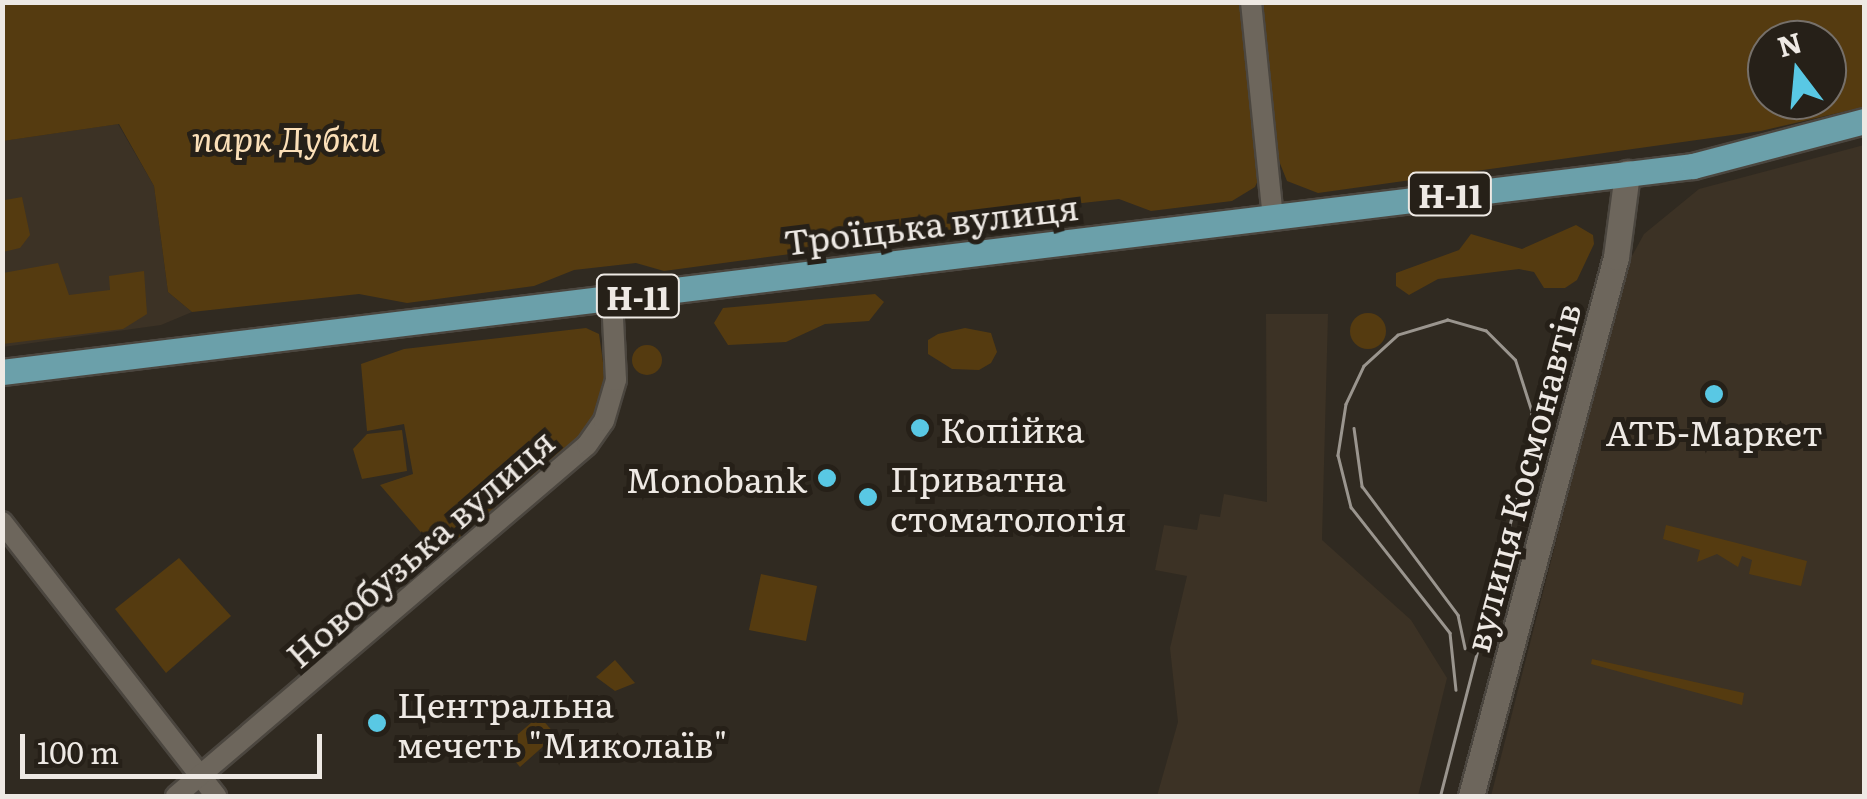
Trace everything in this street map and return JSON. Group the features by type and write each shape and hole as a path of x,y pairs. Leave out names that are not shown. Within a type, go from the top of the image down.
{"main road":[{"name":"Троїцька вулиця","path":"2,372 1627,172 1754,153 1864,121"},
{"name":"вулиця Космонавтів","path":"1471,796 1616,257 1627,172"}],"street":[{"path":"1251,2 1273,217"},
{"name":"Новобузька вулиця","path":"176,796 209,789 587,445 604,422 616,380 612,299"},
{"path":"2,522 209,789"}],"shaded area":[{"path":"118,124 154,186 168,292 192,312 161,325 3,347 2,141"},
{"path":"1864,145 1864,796 1491,796 1626,267 1644,234 1699,189"},
{"path":"1266,314 1328,314 1322,540 1411,620 1447,678 1418,796 1157,796 1178,722 1170,648 1187,576 1155,570 1164,525 1197,530 1200,514 1220,517 1224,494 1267,502"}],"green space":[{"name":"парк Дубки","path":"2,3 1864,3 1864,107 1847,111 1847,20 1747,20 1747,120 1808,120 1761,131 1318,193 1287,181 1273,146 1255,187 1232,201 1151,211 1119,199 1064,205 1043,220 664,271 636,263 574,270 534,286 407,303 359,294 192,312 168,292 154,186 119,124 3,141"},
{"path":"2,185 5,200 22,197 30,235 20,248 3,252"},
{"path":"1576,225 1593,235 1594,244 1577,280 1565,288 1544,288 1534,272 1519,269 1438,279 1409,295 1396,286 1396,273 1459,250 1471,234 1522,249"},
{"path":"58,263 69,295 110,290 109,276 144,271 147,314 123,329 3,344 3,273"},
{"path":"875,294 884,302 869,321 825,324 786,342 728,345 714,323 723,308"},
{"path":"1368,313 1381,318 1386,331 1381,344 1368,349 1355,344 1350,331 1355,318"},
{"path":"586,328 599,334 606,383 588,432 442,557 380,485 413,474 404,424 367,431 361,364 404,349"},
{"path":"965,328 991,333 997,352 991,363 979,370 952,369 928,354 928,340"},
{"path":"647,345 661,354 662,360 653,374 647,375 633,366 632,360 641,346"},
{"path":"402,430 407,471 362,479 353,449 367,434"},
{"path":"1666,525 1807,561 1801,586 1749,574 1752,560 1742,556 1738,567 1717,554 1697,562 1700,550 1663,539"},
{"path":"179,558 231,616 166,673 115,609"},
{"path":"761,574 817,586 806,641 749,630"},
{"path":"1592,659 1744,693 1742,705 1591,664"},
{"path":"615,660 635,683 615,691 596,677"},
{"path":"539,716 556,735 520,767 503,747"}],"tram line":[{"path":"1440,796 1532,438 1531,410 1515,360 1486,331 1448,320 1398,335 1364,366 1346,404 1338,455 1351,507 1450,633 1456,690"},
{"path":"1354,428 1362,486 1458,615 1465,648"}],"place":[{"name":"АТБ-Маркет","path":"1714,394"},
{"name":"Копійка","path":"920,428"},
{"name":"Monobank","path":"827,478"},
{"name":"Приватна стоматологія","path":"868,497"},
{"name":"Центральна мечеть \"Миколаїв\"","path":"377,723"}]}
